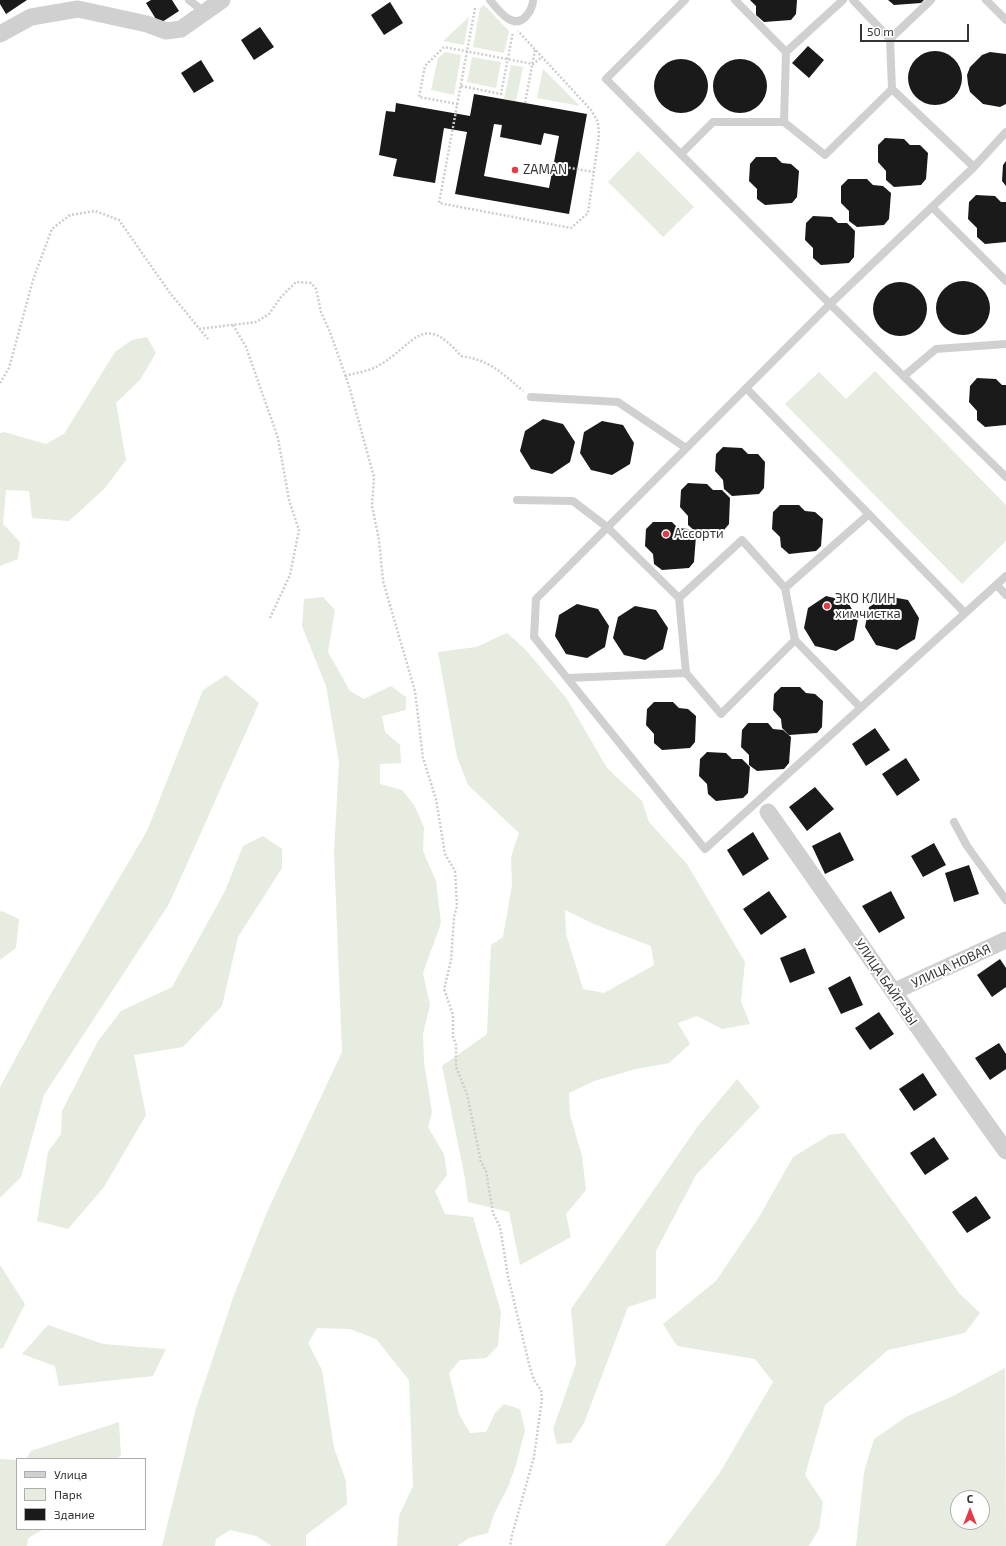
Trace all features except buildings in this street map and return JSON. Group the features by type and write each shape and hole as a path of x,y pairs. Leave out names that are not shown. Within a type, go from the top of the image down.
{"street":[{"path":"0,34 31,17 78,9 147,24 166,30 181,29 204,11 222,0"},
{"name":"УЛИЦА БАЙГАЗЫ","path":"768,812 895,992 918,1029 1006,1151"},
{"name":"УЛИЦА НОВАЯ","path":"895,992 1006,940"}],"lane":[{"path":"189,0 204,11"},
{"path":"490,0 506,19 519,21 525,18 530,10 533,0"},
{"path":"685,0 606,79 830,304 1006,477"},
{"path":"734,0 786,52"},
{"path":"784,122 786,52 842,0"},
{"path":"853,0 890,39 892,89 974,168"},
{"path":"890,39 931,0"},
{"path":"986,0 1006,20"},
{"path":"681,154 713,122 784,122 825,155 892,89"},
{"path":"1006,132 974,168 830,304 536,599 534,637 705,849 964,612 1006,576"},
{"path":"932,207 1006,281"},
{"path":"904,376 936,349 1006,344"},
{"path":"746,388 964,612"},
{"path":"531,398 618,402 686,448"},
{"path":"517,500 572,501 607,527 679,598 686,673 720,714 795,640"},
{"path":"785,588 868,514"},
{"path":"679,598 742,540 785,588 795,640 860,707"},
{"path":"997,585 1006,595"},
{"path":"568,678 686,673"},
{"path":"954,822 967,846 1006,900"}],"path":[{"path":"461,86 500,94 514,27 591,110 598,122 599,135 588,213 571,228 439,203 475,8"},
{"path":"458,104 419,97 425,66 444,47 532,64 542,57"},
{"path":"525,103 535,50"},
{"path":"553,165 594,172"},
{"path":"0,383 9,368 33,280 52,229 70,215 95,211 119,220 170,293 208,339"},
{"path":"199,329 256,322 269,314 281,297 296,282 311,283 316,289 321,312 346,376 374,477 372,506 379,540 383,581 415,691 423,758 436,799 445,854 455,871 457,906 454,917 451,960 444,989 453,1015 453,1036 456,1045 456,1067 468,1094 481,1162 486,1171 493,1213 500,1227 508,1276 529,1364 534,1380 541,1390 542,1398 534,1457 510,1546"},
{"path":"233,325 246,347 278,438 289,500 299,530 290,575 269,620"},
{"path":"346,376 378,366 423,333 435,333 454,347 462,356 475,358 493,366 531,398"}],"green space":[{"path":"484,5 509,31 504,53 473,47 480,8"},
{"path":"469,17 464,45 443,41"},
{"path":"445,52 461,55 454,95 431,90 438,58"},
{"path":"472,57 501,62 496,88 467,82"},
{"path":"511,65 523,67 516,101 504,99"},
{"path":"543,69 580,106 537,98"},
{"path":"638,151 694,207 663,237 608,182"},
{"path":"147,337 156,353 140,380 116,403 126,460 105,488 69,521 32,518 29,491 6,490 3,524 20,542 18,559 0,566 0,433 4,432 46,444 64,434 115,352 132,340"},
{"path":"875,371 1006,505 1006,541 962,584 785,404 819,372 846,399"},
{"path":"323,597 335,610 328,652 350,691 364,699 391,686 406,697 406,710 382,716 385,732 400,745 401,763 380,764 380,784 402,790 414,805 424,827 423,851 436,881 441,923 423,973 430,1005 423,1034 424,1062 432,1112 428,1127 444,1154 447,1175 435,1191 445,1214 473,1217 501,1312 498,1346 486,1358 460,1360 449,1373 459,1414 470,1433 486,1432 495,1413 504,1404 520,1409 525,1430 516,1465 508,1487 494,1514 488,1533 469,1538 457,1546 397,1546 399,1516 413,1486 409,1380 376,1339 350,1329 317,1328 308,1343 322,1370 334,1448 346,1481 347,1504 306,1535 306,1546 272,1546 256,1536 230,1530 216,1539 215,1546 162,1546 196,1408 233,1298 267,1212 342,1052 334,852 339,762 326,686 302,626 304,599"},
{"path":"507,633 525,649 567,699 607,768 642,801 649,822 687,864 745,962 741,1001 750,1024 722,1029 697,1016 678,1023 690,1044 669,1063 636,1069 594,1081 569,1093 570,1115 582,1156 586,1190 566,1214 571,1237 520,1265 509,1212 468,1202 465,1178 442,1066 487,1034 491,945 503,937 512,885 511,857 519,833 468,785 457,757 438,652 476,647","holes":["565,910 596,925 651,946 654,965 604,993 583,989 566,934"]},
{"path":"226,675 259,703 169,904 44,1095 21,1177 0,1198 0,1087 49,997 147,831 203,690"},
{"path":"263,836 282,849 282,868 238,937 222,1006 183,1047 134,1055 146,1115 104,1187 68,1229 37,1221 48,1152 61,1134 62,1111 98,1041 121,1011 172,987 225,891 243,846"},
{"path":"2,911 19,919 16,948 0,960 0,912"},
{"path":"737,1079 760,1107 696,1175 656,1251 656,1298 628,1307 584,1423 571,1443 557,1444 553,1429 576,1364 571,1309 698,1126"},
{"path":"844,1133 959,1293 980,1313 965,1333 888,1350 825,1405 805,1475 823,1502 819,1529 809,1546 665,1546 719,1474 773,1382 755,1359 677,1346 663,1324 716,1281 759,1217 793,1157 829,1135"},
{"path":"0,1265 25,1304 3,1348 0,1349"},
{"path":"48,1325 103,1344 166,1349 153,1376 59,1386 55,1366 22,1354"},
{"path":"1005,1368 1006,1546 856,1546 864,1472 874,1439 906,1417 953,1396"},
{"path":"119,1422 121,1456 117,1458 27,1458 31,1451"},
{"path":"0,1459 16,1460 16,1530 42,1530 28,1538 27,1546 0,1546"}],"place":[{"name":"ZAMAN","path":"515,170"},
{"name":"Ассорти","path":"666,534"},
{"name":"ЭКО КЛИН химчистка","path":"827,606"}]}
